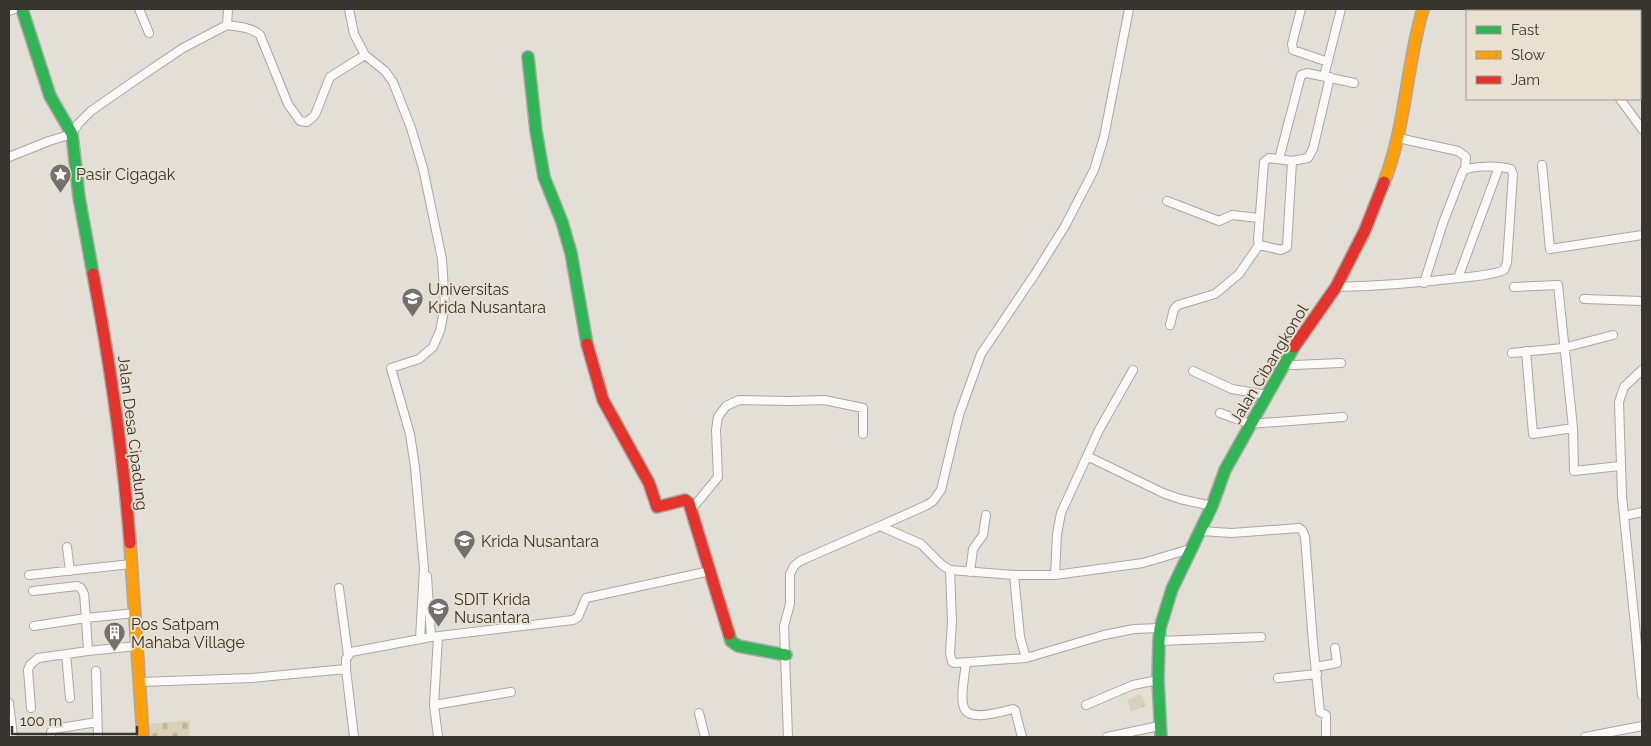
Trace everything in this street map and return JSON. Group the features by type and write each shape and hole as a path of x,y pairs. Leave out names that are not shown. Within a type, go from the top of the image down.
{"street":[{"path":"9,10 14,9"},
{"path":"22,9 50,96 72,134"},
{"path":"138,9 149,33"},
{"path":"227,25 228,9"},
{"path":"349,9 354,34 366,55 385,71 393,82 411,128 423,168 442,259 445,306 440,331 433,347 419,359 391,368 410,434 416,476 424,568 420,639"},
{"path":"788,737 784,626 790,604 790,574 794,566 809,557 927,505 942,490 959,415 981,354 1065,226 1094,170 1104,138 1129,9"},
{"path":"1298,9 1292,50 1328,62"},
{"path":"1170,325 1174,309 1178,305 1215,294 1239,274 1259,245 1263,165 1269,158 1292,161 1305,159 1312,152 1327,77 1328,62 1342,9"},
{"name":"Jalan Cibangkonol","path":"1160,731 1158,680 1160,628 1172,589 1212,506 1225,470 1299,338 1336,288 1365,230 1388,172 1398,138 1416,33 1423,9"},
{"path":"9,157 72,134 78,124 91,112 137,79 183,48 227,25 248,28 260,35 288,104 295,116 303,122 311,121 315,115 330,77 366,55"},
{"path":"528,56 536,131 544,177 571,253 587,343 603,400 649,483 657,507 687,500 729,636 734,645 786,655"},
{"path":"1279,159 1300,78 1304,73 1354,83"},
{"path":"1621,100 1642,129"},
{"name":"Jalan Desa Cipadung","path":"72,134 79,197 114,391 131,564 143,737"},
{"path":"1398,138 1458,151 1466,158 1465,170 1461,174 1443,223 1424,283"},
{"path":"1259,245 1281,250 1287,247 1292,161"},
{"path":"1542,165 1550,248 1642,235"},
{"path":"1336,288 1424,283 1501,272 1506,266 1513,174 1509,168 1499,167 1465,170"},
{"path":"1458,278 1499,167"},
{"path":"1167,200 1220,221 1232,215 1260,218"},
{"path":"1514,287 1558,285 1563,348 1573,428 1574,471 1620,466"},
{"path":"1584,299 1642,301"},
{"path":"1512,352 1563,348 1613,335"},
{"path":"1526,351 1533,434 1573,428"},
{"path":"1285,364 1341,363"},
{"path":"1055,575 1057,534 1061,513 1100,430 1133,370"},
{"path":"1642,370 1624,387 1618,402 1624,516 1642,696"},
{"path":"1193,371 1232,389 1267,394"},
{"path":"691,510 718,477 716,430 718,417 726,406 739,400 824,400 864,408 863,434"},
{"path":"1220,413 1250,424 1344,417"},
{"path":"1087,456 1163,493 1212,506"},
{"path":"1624,516 1642,512"},
{"path":"970,572 973,550 984,535 986,516"},
{"path":"880,526 921,544 950,570 970,572 1055,575 1143,563 1190,549"},
{"path":"1200,530 1232,533 1299,528 1302,530 1305,537 1312,643 1320,712 1326,715 1326,737"},
{"path":"67,547 70,571"},
{"path":"29,575 131,564"},
{"path":"424,568 427,575 434,637 434,705 438,737"},
{"path":"950,570 951,658 952,662 955,663 1026,658 1104,635 1134,629 1160,628"},
{"path":"348,655 351,652 420,639 573,620 578,617 586,598 710,571"},
{"path":"1014,575 1020,637 1026,658"},
{"path":"33,591 76,586 81,588 84,594 88,651"},
{"path":"339,588 348,655 346,669 354,737"},
{"path":"34,626 135,612"},
{"path":"1159,641 1262,637"},
{"path":"31,708 28,670 30,665 38,658 137,646"},
{"path":"1278,678 1316,670 1337,662 1335,648"},
{"path":"66,654 70,698"},
{"path":"966,663 961,705 967,713 976,716 1013,709 1015,710 1022,737"},
{"path":"140,682 252,678 346,669"},
{"path":"96,671 98,737"},
{"path":"1086,705 1133,685 1158,680"},
{"path":"434,705 511,692"},
{"path":"9,703 11,737"},
{"path":"699,714 705,737"},
{"path":"51,737 51,732 54,728 97,722"},
{"path":"1585,737 1642,726"},
{"path":"1108,737 1160,731"}],"green space":[{"path":"1141,694 1146,706 1131,712 1127,700"},
{"path":"190,720 189,737 148,737 147,724"}],"traffic: fast":[{"path":"22,9 50,96 72,134 79,197 93,274"},
{"path":"528,57 536,131 544,177 562,222 571,253 587,344"},
{"path":"1161,737 1158,680 1159,641 1160,628 1172,589 1212,506 1225,470 1294,347"},
{"path":"729,634 731,641 738,646 786,655"}],"traffic: slow":[{"path":"1384,182 1402,118 1417,31 1423,9"},
{"path":"130,543 143,737"}],"traffic: jam":[{"path":"1294,347 1336,287 1365,230 1384,182"},
{"path":"93,274 115,408 130,543"},
{"path":"587,344 603,400 649,483 657,507 685,500 689,503 729,634"}],"place":[{"name":"Pasir Cigagak","path":"60,193"},
{"name":"Universitas Krida Nusantara","path":"412,317"},
{"name":"Krida Nusantara","path":"465,560"},
{"name":"SDIT Krida Nusantara","path":"438,627"},
{"name":"Pos Satpam Mahaba Village","path":"115,652"}]}
